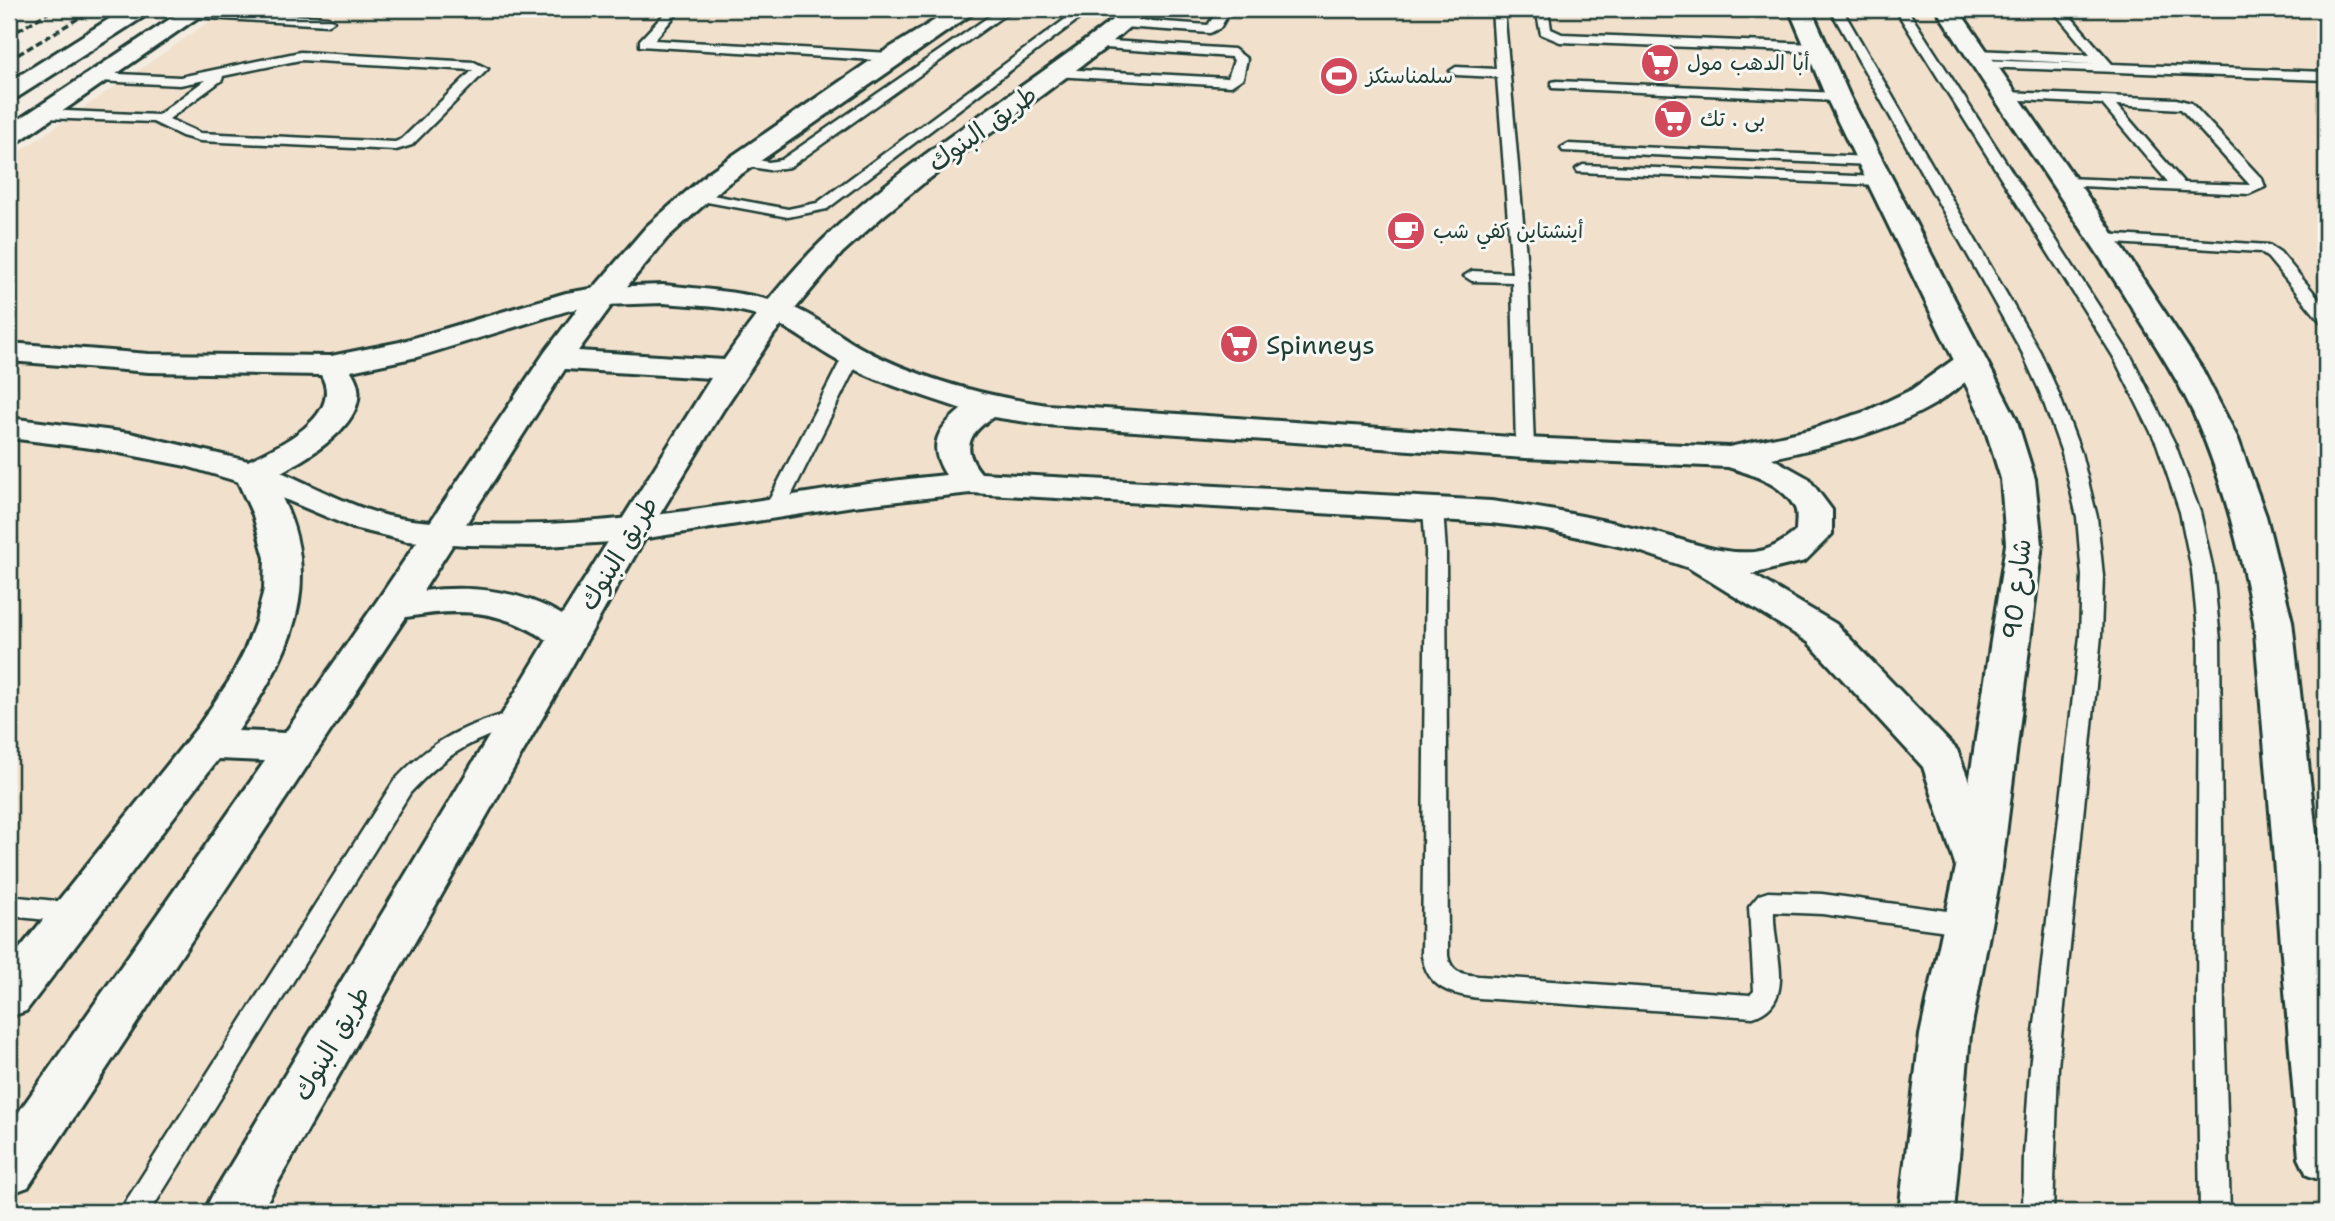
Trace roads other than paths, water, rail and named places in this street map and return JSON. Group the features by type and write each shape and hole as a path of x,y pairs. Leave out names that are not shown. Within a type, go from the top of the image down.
{"main road":[{"path":"9,92 140,9"},
{"path":"9,1170 298,748 556,359 603,296 657,232 740,161 891,57 968,9"},
{"name":"شارع 90","path":"1800,9 1874,171 1999,418 2018,479 2024,544 1979,867 1945,1035 1927,1212"},
{"path":"1947,9 2103,239 2176,354 2209,412 2236,476 2258,546 2273,621 2326,1158"},
{"path":"9,137 196,11"},
{"name":"طريق البنوك","path":"232,1212 632,529 732,370 775,311 815,265 864,217 941,157 1059,73 1111,21"},
{"path":"9,352 149,363 331,366 406,349 566,302 603,296 663,294 719,299 775,311 799,322 852,356 909,381 987,406 1133,423 1525,448 1729,457 1763,466 1796,485 1814,510 1814,534 1792,553 1755,563 1702,560"},
{"path":"556,359 732,370"},
{"path":"1729,457 1817,438 1879,418 1923,397 1971,362"},
{"path":"251,473 293,453 323,429 340,405 342,384 331,366"},
{"path":"971,483 958,470 950,453 953,435 966,420 987,406"},
{"path":"9,428 76,435 190,456 251,473 369,522 405,529 555,535 632,529 885,491 971,483 1433,508 1548,519 1646,541 1702,560 1822,633 1942,761 1979,867"},
{"path":"9,998 205,744 253,674 275,627 284,587 284,554 277,529 251,473"},
{"path":"393,607 448,600 489,601 542,617 568,636"},
{"path":"205,744 298,748"}],"lane":[{"path":"295,20 311,9"},
{"path":"675,9 644,43 891,57"},
{"path":"740,161 769,166 789,161 1007,9"},
{"path":"696,196 788,213 822,206 1111,21 1210,29 1216,25 1225,9"},
{"path":"1498,9 1521,278 1525,448"},
{"path":"1542,9 1545,31 1560,38 1817,48"},
{"path":"1836,9 2031,352 2056,404 2071,448 2087,519 2092,583 2089,654 2048,1030 2037,1162 2038,1212"},
{"path":"1901,9 2122,356 2152,411 2178,471 2196,537 2208,607 2210,671 2209,1082 2215,1212"},
{"path":"2058,9 2104,64"},
{"path":"196,11 328,22"},
{"path":"1059,73 1231,82 1237,78 1241,59 1234,53 1111,21"},
{"path":"43,114 138,116 160,120 176,131 201,137 396,146 407,142 482,69 474,66 300,56 180,81 98,77"},
{"path":"1979,59 2326,76"},
{"path":"1456,71 1505,74"},
{"path":"160,120 222,74"},
{"path":"1557,85 1838,97"},
{"path":"2004,96 2186,106 2248,172 2258,187 2249,190 2064,182"},
{"path":"2106,100 2179,186"},
{"path":"1568,148 1874,171"},
{"path":"1583,169 1874,171"},
{"path":"2103,239 2264,248 2274,255 2326,317"},
{"path":"1472,276 1521,278"},
{"path":"775,508 852,356"},
{"path":"1433,508 1436,552 1435,956 1436,968 1443,979 1457,985 1479,987 1753,1006 1762,1001 1767,992 1761,916 1762,907 1769,902 1822,904 1969,924"},
{"path":"134,1212 402,787 429,757 448,743 474,730 523,717"},
{"path":"9,906 75,913"}],"railway":[{"path":"9,36 54,9"},
{"path":"9,60 94,9"}],"place":[{"name":"أبا الدهب مول","path":"1660,63"},
{"name":"سلمناستكز","path":"1339,76"},
{"name":"بى . تك","path":"1673,119"},
{"name":"أينشتاين كفي شب","path":"1406,231"},
{"name":"Spinneys","path":"1239,344"}]}
